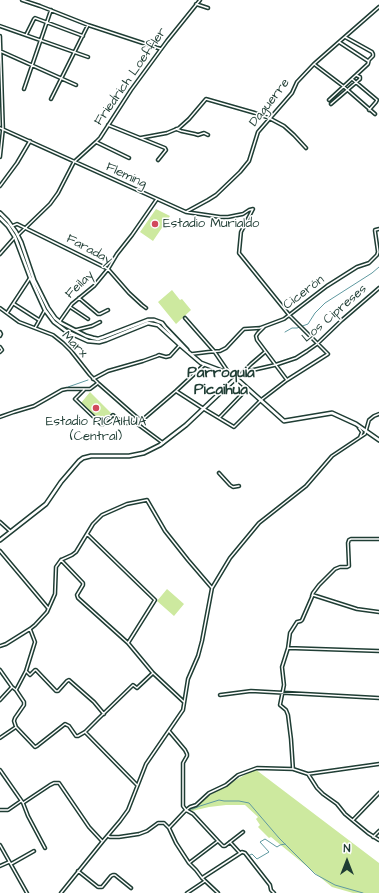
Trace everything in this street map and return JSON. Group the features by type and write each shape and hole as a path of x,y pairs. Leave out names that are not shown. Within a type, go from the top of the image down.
{"main road":[{"path":"0,214 12,226 45,310 66,331 85,340 95,342 106,340 148,323 158,325 190,354 204,364 230,374 236,378 284,421 332,413 356,424 378,439"},
{"path":"0,218 16,236"},
{"path":"31,276 58,323 74,331 90,338 100,338 148,320 154,320 162,324 190,354"},
{"path":"0,540 46,504 61,482 83,458 91,456 129,456 144,452 163,442 186,425 236,378"}],"street":[{"path":"22,0 88,25 161,49"},
{"name":"Friedrich Loeffler","path":"74,162 96,142 161,49 200,0"},
{"path":"196,4 208,8"},
{"name":"Daguerre","path":"186,212 212,198 240,172 249,161 258,132 292,92 297,82 314,64 379,7"},
{"path":"24,89 51,10"},
{"path":"26,35 34,19 37,19 83,36"},
{"path":"52,99 88,25"},
{"path":"0,26 88,57"},
{"path":"0,36 0,79 3,129 0,157"},
{"path":"329,100 368,64 368,61 373,56 373,53 345,37"},
{"path":"339,42 368,61"},
{"path":"0,52 76,85"},
{"path":"314,64 343,86 375,114"},
{"path":"331,104 360,78 356,75"},
{"path":"352,79 377,100 369,110"},
{"path":"140,138 167,133 176,129 189,119 206,100 269,118 284,126 306,148"},
{"path":"108,125 166,148 158,160"},
{"name":"Fleming","path":"0,128 186,212 228,217 243,214 253,209 241,232 239,253 290,316"},
{"path":"176,129 198,135 204,133 208,135"},
{"path":"0,186 12,171 30,141"},
{"path":"96,142 129,158"},
{"path":"0,254 16,236 50,204 58,193 74,162"},
{"name":"Feilay","path":"58,323 70,307 94,286 108,269 117,254 157,200"},
{"name":"Faraday","path":"12,226 17,224 108,269 129,293 146,308"},
{"name":"Cicerón","path":"190,354 220,351 226,348 244,329 256,329 284,320 327,286 357,267 368,263 377,255 378,252 375,231 379,229"},
{"path":"7,313 31,276"},
{"name":"Los Cipreses","path":"244,371 275,365 296,358 318,344 342,320 379,288"},
{"path":"79,298 98,314 108,310"},
{"path":"13,304 39,320"},
{"path":"70,307 88,319"},
{"name":"Marx","path":"0,308 19,322 53,335 63,343 94,379 141,421"},
{"path":"35,328 45,310"},
{"path":"176,391 234,427 261,400 287,380 328,354 298,326 290,316"},
{"path":"185,318 214,351 230,374"},
{"path":"74,331 100,322"},
{"path":"264,327 256,336 257,340 287,380"},
{"path":"0,332 0,336"},
{"path":"94,379 108,371 143,362 159,355 166,357 170,356 180,345"},
{"path":"0,347 2,350 0,352"},
{"path":"236,378 265,352"},
{"path":"84,390 75,399 101,424 103,424 112,415 123,423 136,423 141,421 176,391 204,364"},
{"path":"0,416 34,406 62,390 84,390 98,383"},
{"path":"219,418 248,388"},
{"path":"61,893 128,810 146,764 183,710 188,679 198,656 202,641 212,588 230,558 259,523 306,486 332,456 365,434 369,420 379,414"},
{"path":"136,423 163,442"},
{"path":"356,424 362,432 360,437"},
{"path":"219,473 230,485 239,486"},
{"path":"0,646 10,642 30,629 44,616 55,594 56,567 61,560 76,552 88,534 92,524 102,515 127,504 147,500 165,531 212,588"},
{"path":"0,522 11,532"},
{"path":"88,534 155,600 128,643"},
{"path":"293,769 292,739 288,715 286,710 280,705 284,685 282,667 288,648 290,633 297,622 302,620 313,593 319,585 335,569 349,566 349,540 379,539"},
{"path":"0,551 48,609"},
{"path":"61,560 83,583 77,595 78,598 128,643 153,673 184,702"},
{"path":"312,596 357,609 379,612"},
{"path":"16,690 26,670 35,642 30,629"},
{"path":"288,648 379,651"},
{"path":"0,670 24,703 24,706 14,719 16,727 36,747 66,724 76,736 85,732 133,685 137,688 153,673"},
{"path":"26,670 30,674 35,670 56,691 58,691 68,680 94,702 104,714"},
{"path":"0,700 12,687"},
{"path":"220,695 251,691 379,698"},
{"path":"0,738 16,727"},
{"path":"169,731 187,754 183,763 183,806 223,846 243,832"},
{"path":"85,732 137,785"},
{"path":"169,828 186,810 196,805 209,793 226,785 235,777 257,768 293,769 308,774 379,764"},
{"path":"0,770 23,803 28,816 45,848"},
{"path":"308,774 316,788 338,804 345,814 373,837 379,840"},
{"path":"23,803 54,782 59,783 89,827 102,841"},
{"path":"353,820 379,793"},
{"path":"0,810 8,810 21,801"},
{"path":"108,836 119,838 139,834 147,831 160,822 164,823 169,828 188,863 218,893"},
{"path":"373,837 379,831"},
{"path":"188,863 218,841"},
{"path":"230,842 240,853"},
{"path":"0,845 27,893"},
{"path":"0,866 10,863 34,851"},
{"path":"202,878 242,852 245,853 270,884 271,890 274,893"},
{"path":"78,871 98,887 102,887 111,876 115,875 131,888"},
{"path":"187,893 205,881"}],"green space":[{"name":"Estadio Murialdo","path":"156,209 170,216 153,241 140,232"},
{"path":"172,290 191,310 176,324 158,302"},
{"name":"Estadio PICAIHUA (Central)","path":"90,392 111,413 101,423 81,403"},
{"path":"167,589 184,604 174,616 157,601"},
{"path":"255,769 379,863 379,893 353,893 332,887 271,837 269,838 258,827 260,825 256,819 258,817 245,805 226,805 192,811 189,809 189,807"}],"waterway":[{"path":"285,332 292,328 297,328 308,324 315,313 325,303 379,267"},
{"path":"68,387 88,380"},
{"path":"190,809 219,800 249,803 279,838 315,874 335,885 363,893"},
{"path":"248,856 252,854 257,859 269,852 260,842 265,839 277,847 285,844"}],"place":[{"name":"Estadio Murialdo","path":"155,224"},
{"name":"Estadio PICAIHUA (Central)","path":"96,408"}],"district":[{"name":"Parroquia Picaihua","path":"221,382"}]}
